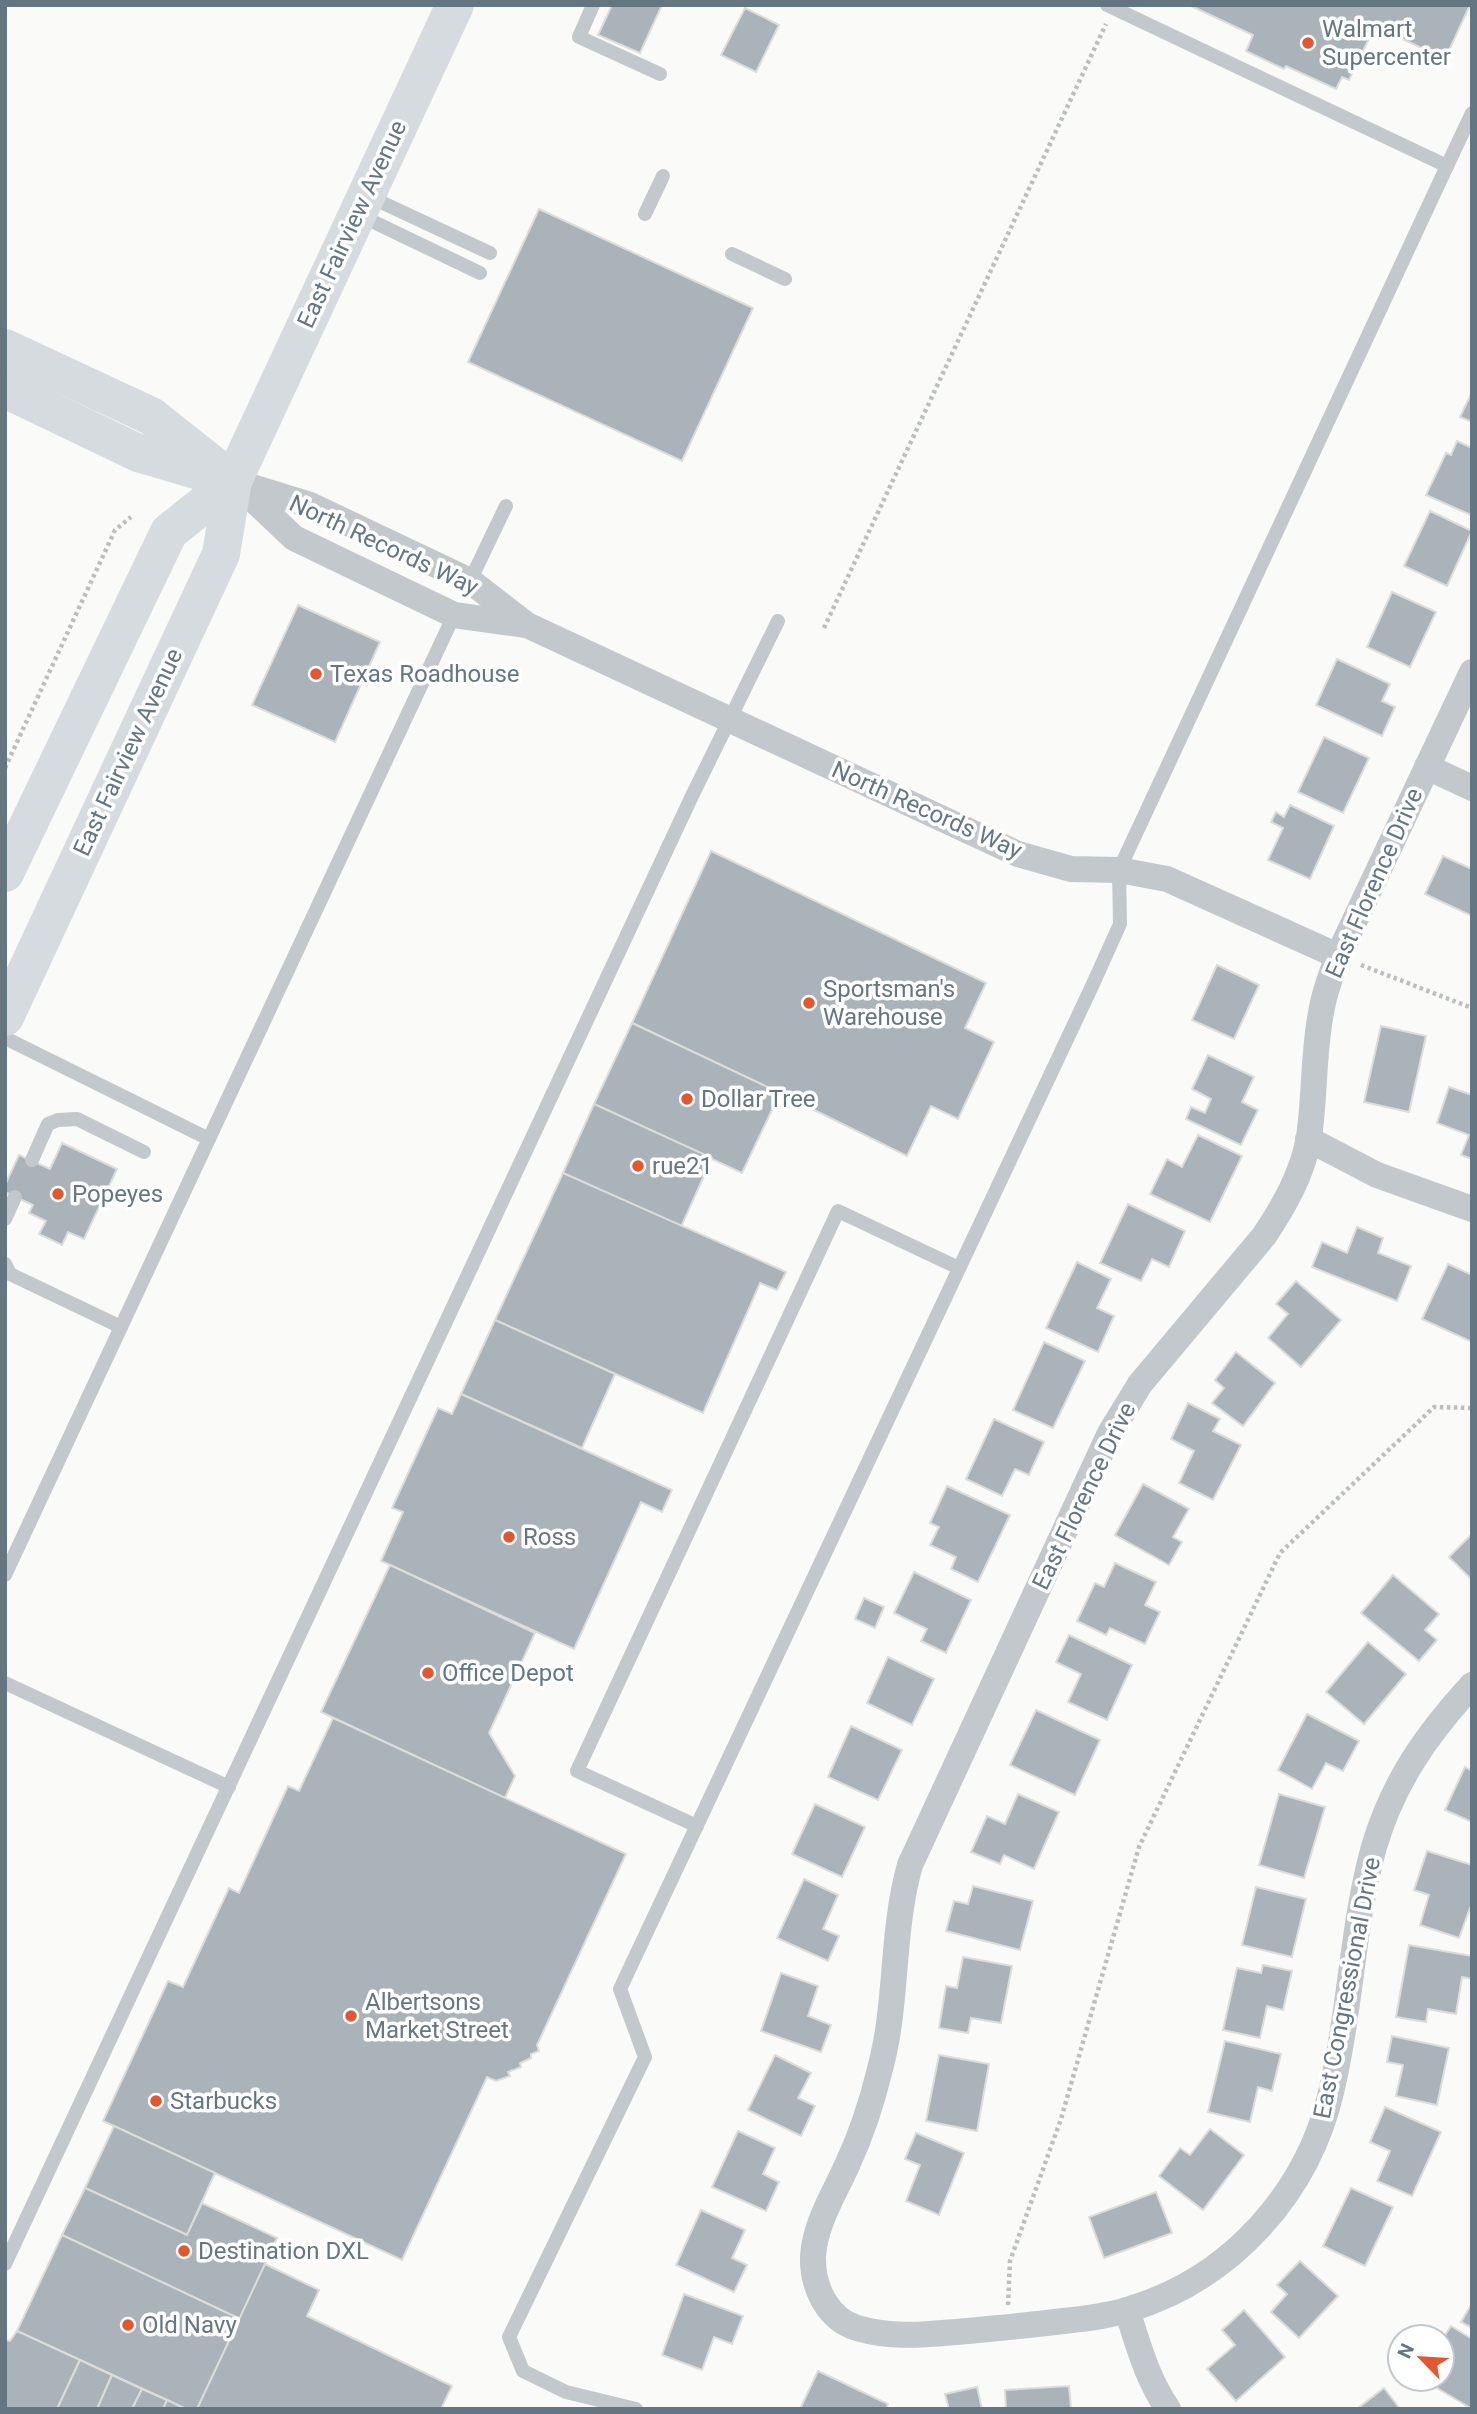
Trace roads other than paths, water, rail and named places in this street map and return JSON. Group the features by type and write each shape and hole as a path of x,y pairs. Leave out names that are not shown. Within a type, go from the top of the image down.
{"main road":[{"name":"East Fairview Avenue","path":"5,1017 221,554 233,481 455,5"},
{"name":"North Records Way","path":"5,348 151,416 233,481"},
{"name":"North Records Way","path":"5,389 138,453 233,481"},
{"name":"East Fairview Avenue","path":"5,873 169,532 233,481"}],"street":[{"name":"North Records Way","path":"233,481 310,505 470,581 527,625 1018,853 1071,869 1119,870 1167,879 1349,960"},
{"name":"North Records Way","path":"233,481 294,538 454,615 527,625"},
{"name":"East Florence Drive","path":"876,2334 848,2325 828,2308 817,2286 813,2258 816,2231 869,2113 882,2063 901,1894 910,1865 1110,1433 1140,1384 1281,1211 1300,1168 1308,1139 1320,1014 1327,986 1349,960 1427,767 1472,672"},
{"path":"1427,767 1472,788"},
{"path":"1308,1139 1377,1175 1472,1209"},
{"name":"East Congressional Drive","path":"876,2334 899,2337 1008,2327 1074,2320 1127,2310 1163,2297 1216,2267 1256,2232 1279,2205 1302,2169 1320,2132 1332,2088 1364,1892 1378,1836 1391,1802 1411,1761 1438,1722 1472,1685"},
{"path":"1127,2310 1145,2366 1157,2394 1168,2409"}],"lane":[{"path":"593,5 579,37 660,74"},
{"path":"1107,5 1447,166"},
{"path":"636,2409 566,2392 523,2371 509,2337 645,2057 620,1989 1120,924 1119,870 1472,113"},
{"path":"645,214 663,176"},
{"path":"360,204 490,253"},
{"path":"360,204 480,273"},
{"path":"732,254 785,279"},
{"path":"470,581 506,506"},
{"path":"5,1575 454,615"},
{"path":"5,2264 729,719 778,621"},
{"path":"5,1038 209,1139"},
{"path":"32,1160 48,1124 58,1120 78,1119 144,1152"},
{"path":"5,1219 15,1196"},
{"path":"697,1826 577,1771 838,1211 959,1268"},
{"path":"8,1269 121,1327"},
{"path":"5,1684 229,1787"}],"place":[{"name":"Walmart Supercenter","path":"1308,43"},
{"name":"Texas Roadhouse","path":"316,674"},
{"name":"Sportsman's Warehouse","path":"809,1003"},
{"name":"Dollar Tree","path":"687,1099"},
{"name":"rue21","path":"638,1166"},
{"name":"Popeyes","path":"58,1194"},
{"name":"Ross","path":"509,1537"},
{"name":"Office Depot","path":"428,1673"},
{"name":"Albertsons Market Street","path":"351,2016"},
{"name":"Starbucks","path":"156,2101"},
{"name":"Destination DXL","path":"184,2251"},
{"name":"Old Navy","path":"128,2325"}]}
